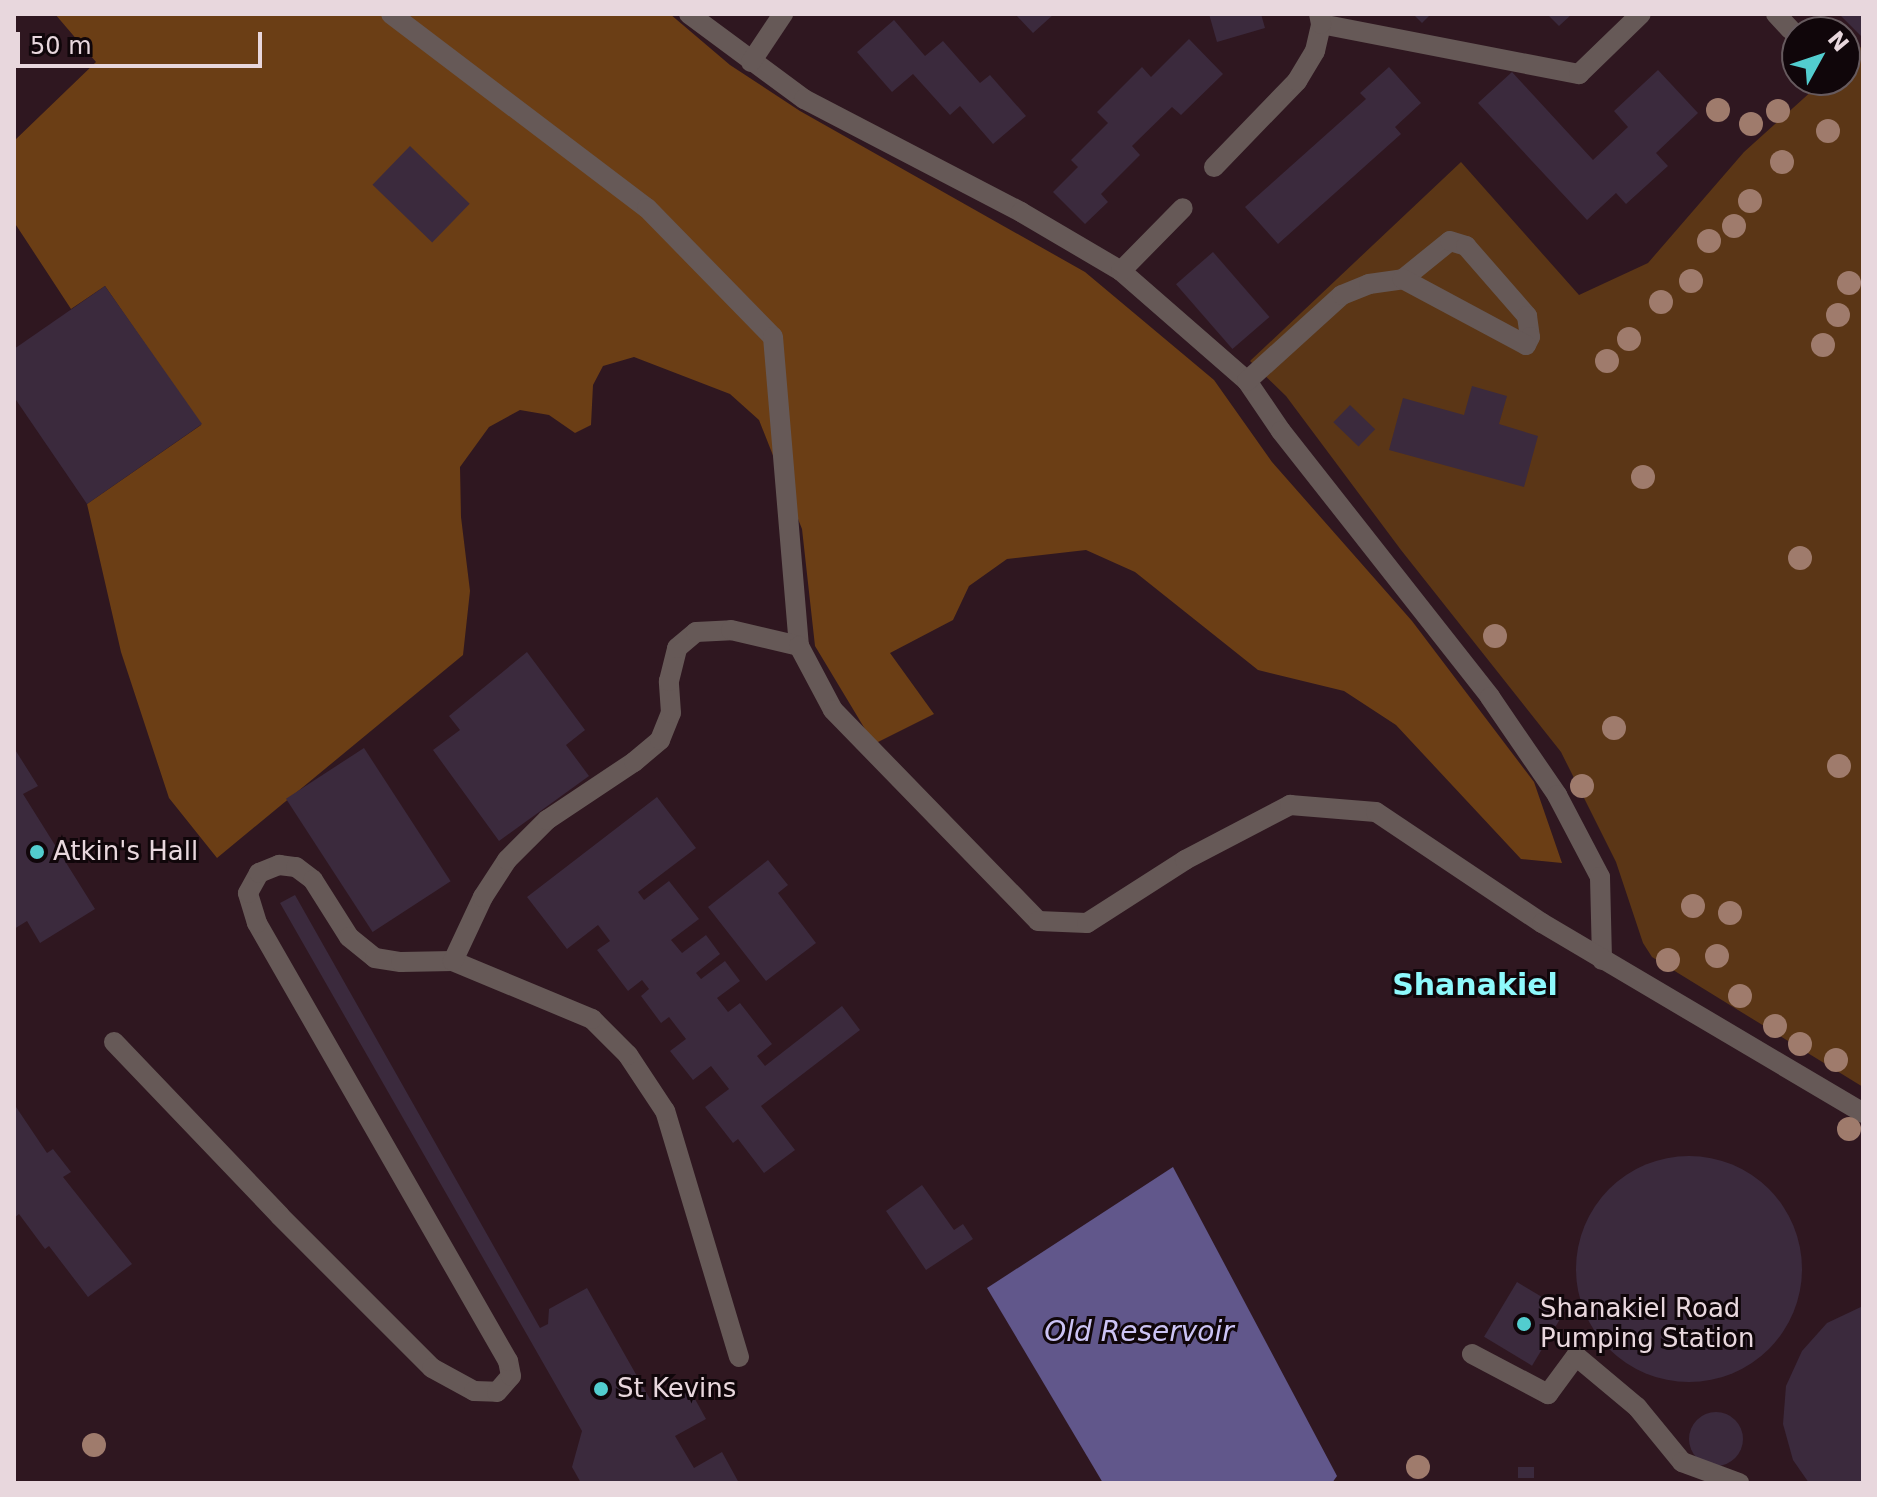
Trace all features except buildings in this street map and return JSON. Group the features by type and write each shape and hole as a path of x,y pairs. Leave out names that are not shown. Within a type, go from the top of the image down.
{"street":[{"path":"391,14 647,208 773,337 799,646 833,710 1038,921 1087,923 1185,860 1290,805 1376,812 1542,923 1863,1113"},
{"path":"689,14 804,99 1021,212 1121,271 1247,381 1281,431 1490,697 1557,795 1600,877 1602,960"},
{"path":"751,62 783,14"},
{"path":"1214,167 1297,81 1315,51 1320,19 1579,74 1641,14"},
{"path":"1121,271 1183,208"},
{"path":"1247,381 1318,313 1342,295 1369,284 1403,279 1441,246 1459,241 1527,316 1530,337 1526,345 1403,279"},
{"path":"453,961 483,897 507,860 547,820 634,762 660,740 671,713 669,681 677,648 696,632 731,630 799,646"},
{"path":"114,1042 280,1216 432,1368 474,1391 497,1392 511,1376 508,1361 257,923 248,893 259,873 279,865 296,867 313,880 349,937 375,958 401,962 453,961 592,1019 628,1055 665,1111 739,1357"},
{"path":"1472,1354 1548,1394 1576,1356 1637,1407 1682,1462 1739,1483"}],"shaded area":[{"path":"55,14 670,14 730,65 800,111 1085,272 1214,380 1272,462 1412,621 1534,782 1562,863 1521,859 1396,725 1344,691 1258,670 1135,572 1086,550 1007,559 969,586 953,620 890,653 934,714 874,744 815,646 802,529 759,420 730,394 634,357 603,366 593,385 591,425 575,433 549,415 520,410 489,427 460,467 461,517 470,591 463,655 217,858 169,798 121,652 87,504 201,425 105,286 71,309 14,222 14,141 96,62"},
{"path":"1863,45 1863,1087 1652,957 1643,943 1616,862 1561,752 1401,550 1286,396 1250,361 1461,162 1579,295 1648,263 1744,152 1806,96 1861,96"}],"water":[{"name":"Old Reservoir","path":"1173,1167 1337,1476 1332,1483 1103,1483 987,1288"}],"place":[{"name":"Atkin's Hall","path":"37,852"},
{"name":"Shanakiel Road Pumping Station","path":"1524,1324"},
{"name":"St Kevins","path":"601,1389"}],"district":[{"name":"Shanakiel","path":"1475,985"}]}
